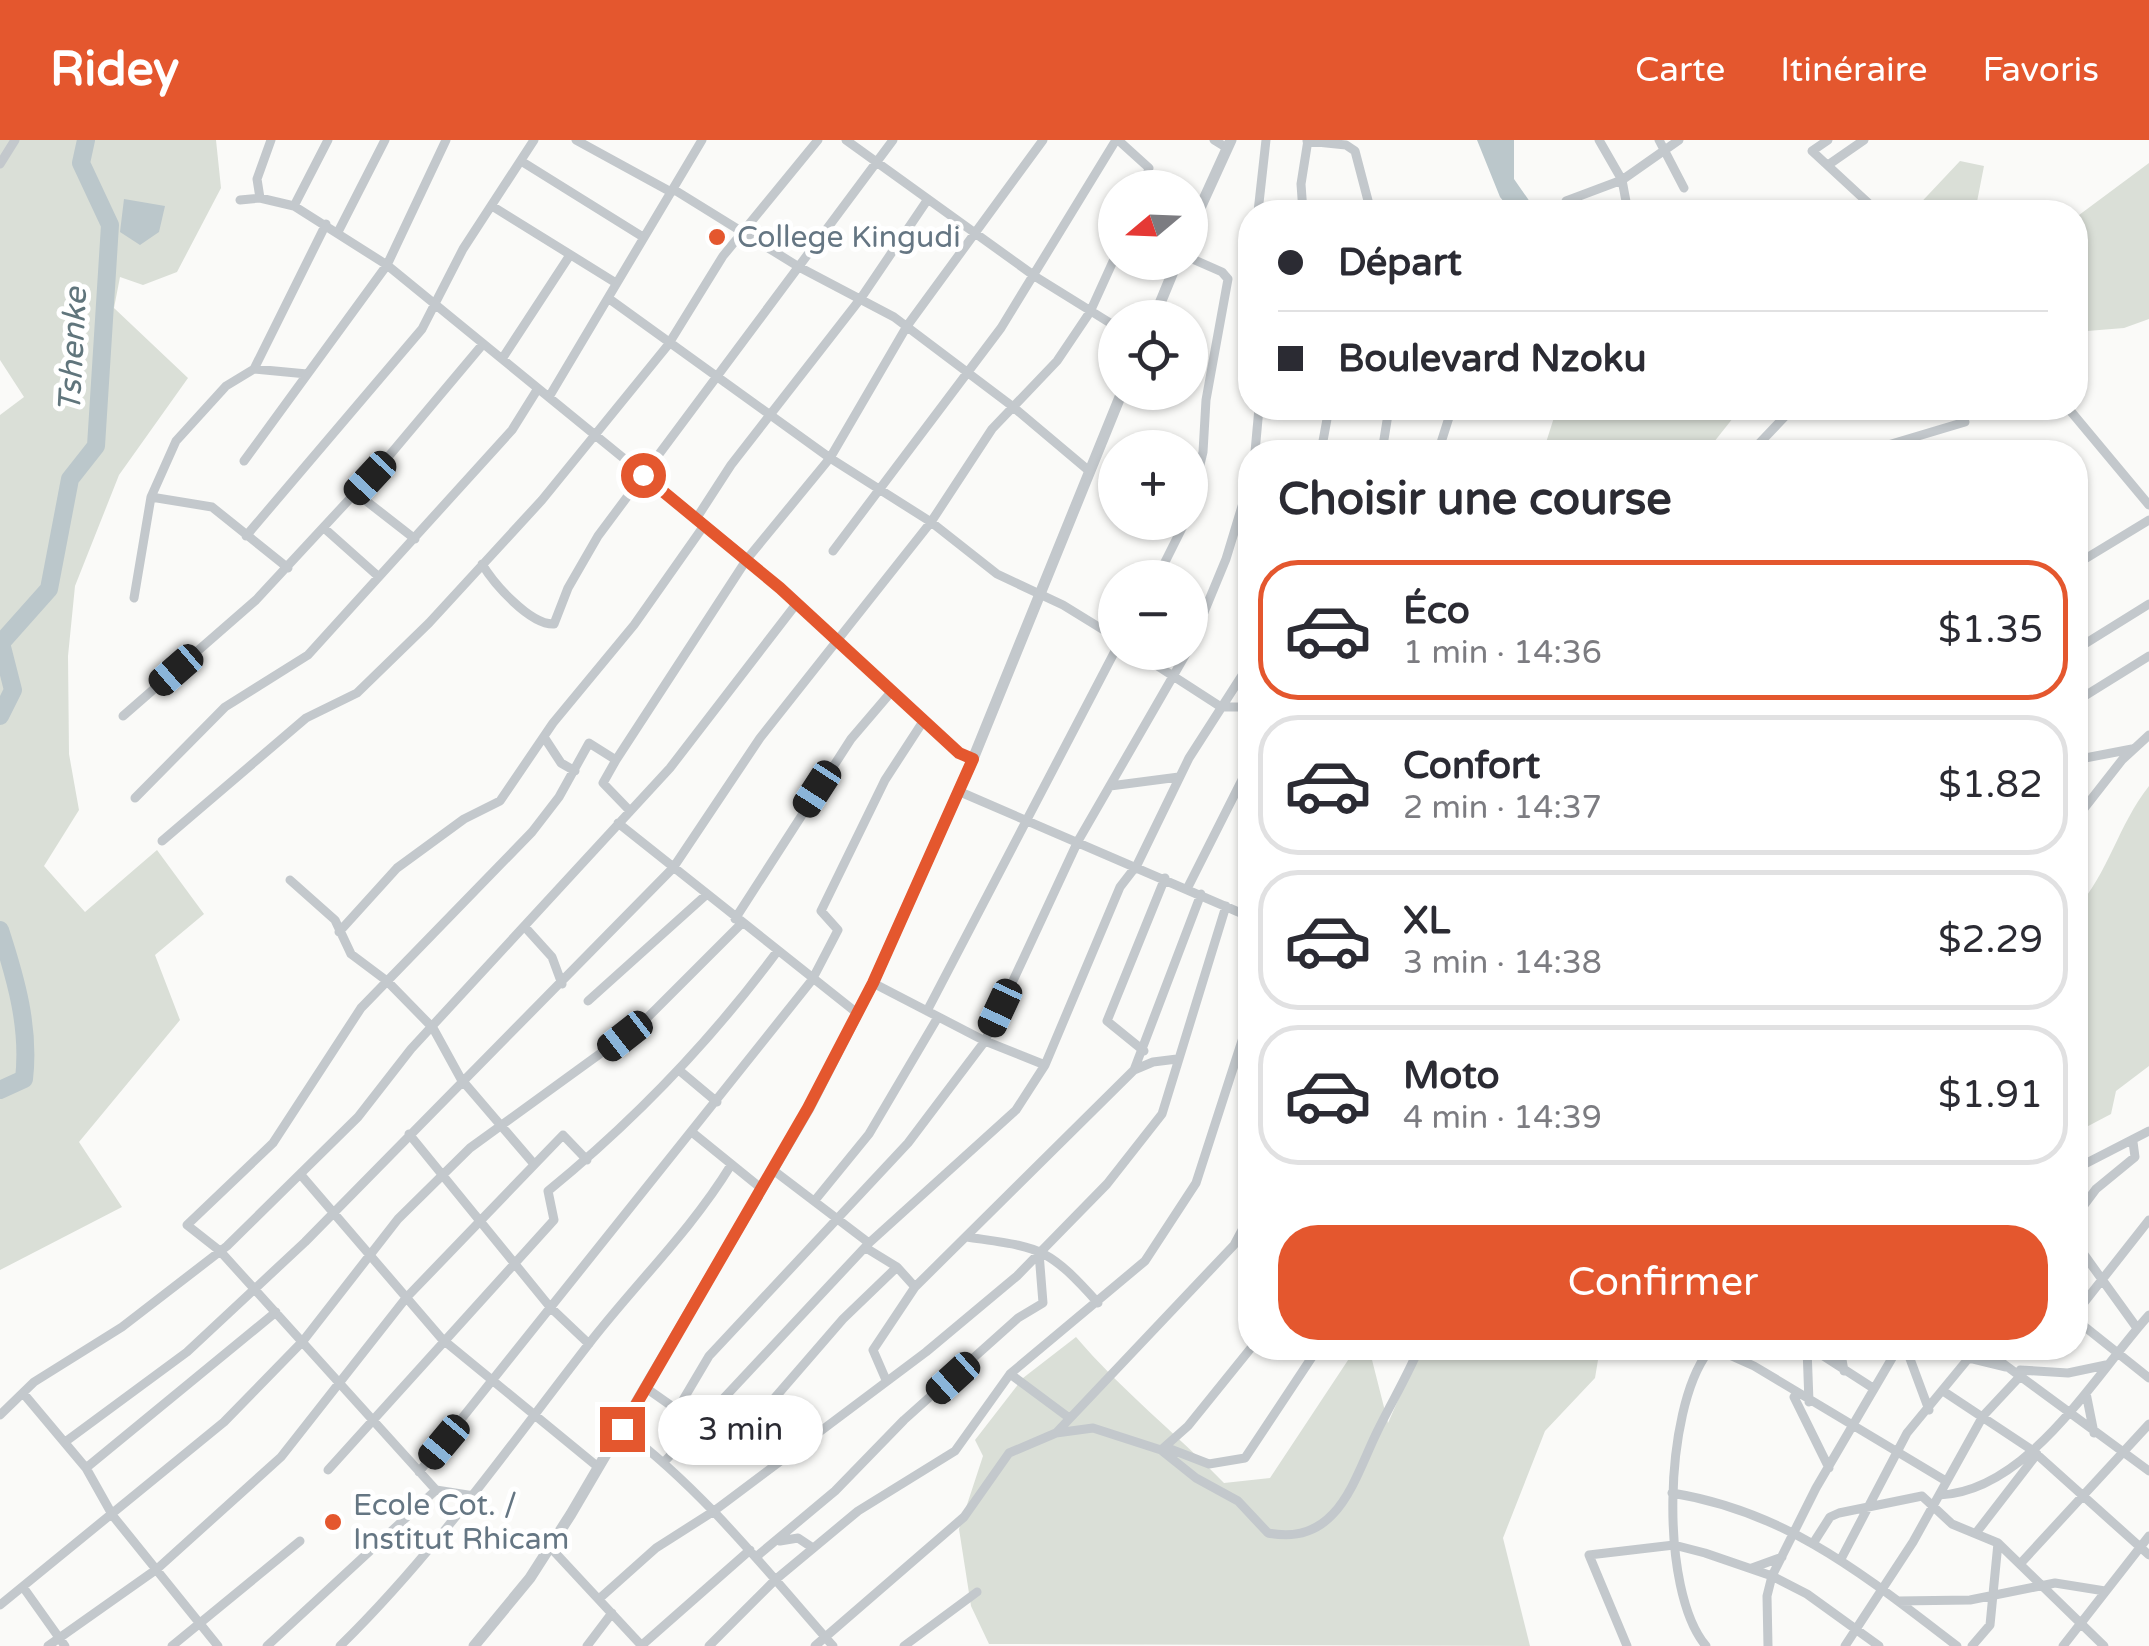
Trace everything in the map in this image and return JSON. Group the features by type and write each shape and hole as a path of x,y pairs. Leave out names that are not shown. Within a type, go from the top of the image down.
{"street":[{"path":"0,164 15,140"},
{"path":"260,198 257,179 271,140"},
{"path":"294,206 328,140"},
{"path":"338,232 385,140"},
{"path":"244,462 387,265 446,140"},
{"path":"246,536 422,328 534,140"},
{"path":"576,140 746,230 800,267 907,326 1088,470"},
{"path":"549,397 702,140"},
{"path":"162,841 306,718 356,693 378,675 482,564 595,436 668,345 723,256 818,140"},
{"path":"846,140 1036,277 1098,316"},
{"path":"482,564 498,585 534,616 554,624 568,588 598,536 893,140"},
{"path":"630,810 603,783 616,760 747,559 830,458 907,326 1043,140"},
{"path":"834,551 1036,277 1117,140 1148,170"},
{"path":"1208,190 1229,144 1214,140"},
{"path":"1259,200 1266,140"},
{"path":"1304,200 1308,140 1346,145 1354,151 1368,200"},
{"path":"1599,140 1622,180 1626,200"},
{"path":"1659,140 1684,188"},
{"path":"1569,200 1622,180 1679,140"},
{"path":"1828,140 1812,151 1865,200"},
{"path":"1828,165 1864,140"},
{"path":"520,161 643,237"},
{"path":"240,200 260,198 294,206 387,265 747,559 924,720 973,759"},
{"path":"339,932 397,868 464,820 500,801 544,737 634,625 771,414 860,298 928,200"},
{"path":"492,206 616,283"},
{"path":"134,598 151,497 176,441 226,386 254,369 326,224"},
{"path":"502,359 570,254"},
{"path":"1204,430 1228,279 1208,266"},
{"path":"66,1442 107,1407 149,1383 335,1212 461,1079 562,984 673,868 750,752 931,522 1012,406 1057,361 1090,312 1104,280"},
{"path":"608,298 668,345 718,375 830,458 931,522 997,574 1098,628"},
{"path":"123,716 288,568 483,344"},
{"path":"254,369 307,374"},
{"path":"136,798 225,707 308,655 512,430 538,390"},
{"path":"479,1644 530,1578 622,1429 774,1170 873,983 973,759 1114,410"},
{"path":"1762,440 1782,420"},
{"path":"2078,420 2149,505"},
{"path":"1904,440 1965,422"},
{"path":"356,493 414,538"},
{"path":"151,497 212,507 288,568"},
{"path":"1208,603 1238,520"},
{"path":"2088,557 2149,520"},
{"path":"324,528 380,577"},
{"path":"0,1415 23,1392 138,1316 220,1251 358,1118 433,1028 696,737 798,603"},
{"path":"2088,642 2149,604"},
{"path":"2088,694 2149,656"},
{"path":"927,1011 1024,818 1105,670"},
{"path":"1164,670 1220,707 1238,707"},
{"path":"646,1388 674,1407 680,1405 710,1356 908,1143 985,1041 1078,840 1180,670"},
{"path":"665,1462 868,1245 1016,1110 1045,1065 1120,887 1137,866 1179,777 1238,681"},
{"path":"0,1605 224,1422 302,1341 370,1252 443,1175 498,1126 641,1024 738,922 851,740 892,691"},
{"path":"1228,696 1238,706"},
{"path":"419,1472 812,980 838,930 821,911 885,780 924,720"},
{"path":"2088,804 2132,749 2149,735"},
{"path":"544,737 556,758 575,772"},
{"path":"474,1496 436,1490 370,1422 220,1251 187,1224 273,1142 360,1008 532,832 575,772 590,742 616,760"},
{"path":"2088,757 2132,749"},
{"path":"1110,786 1179,777"},
{"path":"1188,887 1238,788"},
{"path":"958,791 1238,911"},
{"path":"618,823 776,953 857,1013"},
{"path":"1144,1052 1107,1021 1165,878"},
{"path":"290,880 335,920 352,954 387,981 433,1028 461,1079 534,1164"},
{"path":"886,1380 873,1350 915,1287 1134,1070 1144,1052 1163,988 1200,894"},
{"path":"588,1001 706,895"},
{"path":"600,1598 656,1548 714,1511 972,1314 1107,1184 1162,1114 1226,906"},
{"path":"524,926 552,957 562,984"},
{"path":"328,1470 442,1339 554,1220 548,1192 680,1071 776,953"},
{"path":"873,983 985,1041 1045,1065"},
{"path":"816,1199 870,1134 938,1017"},
{"path":"708,1646 775,1580 858,1511 955,1451 1010,1374 1146,1261 1196,1183 1238,1053"},
{"path":"1134,1070 1153,1062 1177,1059"},
{"path":"680,1071 717,1102"},
{"path":"2088,1164 2149,1131"},
{"path":"693,1133 762,1189"},
{"path":"409,1134 478,1222 550,1306 589,1344"},
{"path":"48,1646 62,1642 158,1570 281,1457 406,1298 564,1134 587,1160"},
{"path":"2088,1200 2137,1155 2133,1142"},
{"path":"340,1646 395,1590 474,1496 589,1344 680,1237 731,1166"},
{"path":"774,1170 816,1199 915,1287"},
{"path":"300,1175 442,1339 598,1468"},
{"path":"2088,1299 2149,1220"},
{"path":"967,1237 1008,1241 1040,1252 1060,1264 1098,1303"},
{"path":"1056,1432 1238,1238"},
{"path":"774,1544 1007,1328 1042,1303 1040,1252"},
{"path":"2088,1260 2137,1328"},
{"path":"786,1454 771,1418 772,1401 896,1267"},
{"path":"86,1468 276,1312"},
{"path":"1976,1533 2034,1452 2149,1314"},
{"path":"2088,1329 2149,1378"},
{"path":"1163,1449 1188,1426 1240,1360"},
{"path":"815,1646 829,1642 964,1517 1009,1453 1056,1432 1093,1428 1209,1464 1248,1456 1310,1360"},
{"path":"1163,1449 1210,1487 1238,1502 1268,1533 1309,1530 1342,1508 1355,1488 1376,1434 1413,1360"},
{"path":"1705,1360 1684,1417 1672,1493 1674,1545 1686,1614 1706,1646"},
{"path":"1740,1360 1946,1480"},
{"path":"1806,1420 1810,1402 1809,1360"},
{"path":"1827,1360 1873,1388"},
{"path":"1842,1360 1844,1371"},
{"path":"1768,1646 1767,1596 1772,1576 1852,1424 1893,1360"},
{"path":"1907,1360 1928,1410"},
{"path":"1842,1560 1897,1452 1967,1360"},
{"path":"1977,1360 2011,1368"},
{"path":"1998,1360 2023,1373 2067,1412 2149,1471"},
{"path":"1845,1646 1861,1633 1881,1588 1983,1416 2023,1373 2068,1373 2106,1365"},
{"path":"1010,1374 1068,1416"},
{"path":"1789,1391 1829,1468"},
{"path":"1944,1391 2034,1452 2145,1551"},
{"path":"23,1392 86,1468 113,1516 218,1646"},
{"path":"2086,1393 2094,1432"},
{"path":"2020,1564 2149,1424"},
{"path":"622,1429 665,1462 714,1511 829,1642"},
{"path":"1814,1542 1830,1517 1917,1494 1936,1500 1985,1485 2034,1452"},
{"path":"266,1646 436,1490"},
{"path":"1672,1493 1722,1501 1794,1531 1842,1560 1957,1646"},
{"path":"1936,1500 1952,1524 1998,1543 2104,1646"},
{"path":"2063,1646 2105,1591 2145,1551 2149,1536"},
{"path":"549,1546 642,1646 753,1554 798,1538 813,1548"},
{"path":"172,1646 300,1541"},
{"path":"1972,1646 1990,1626 1998,1543"},
{"path":"1627,1646 1589,1555 1674,1545 1772,1576 1817,1600 1879,1646"},
{"path":"1752,1568 1782,1557"},
{"path":"1898,1600 1970,1600 2055,1583 2105,1591"},
{"path":"23,1587 62,1642"},
{"path":"904,1646 977,1592"},
{"path":"587,1646 612,1613"},
{"path":"1861,1633 1864,1646"}],"shaded area":[{"path":"0,140 216,140 221,188 177,272 143,285 120,277 114,308 188,378 119,475 75,586 68,656 69,754 79,810 44,866 85,912 157,850 204,914 155,955 180,1020 79,1142 122,1207 0,1270 0,415 24,397 0,360"},
{"path":"1477,140 1514,140 1514,179 1529,200 1500,197"},
{"path":"1960,161 1984,166 1977,200 1923,200"},
{"path":"2149,163 2149,319 2124,328 2088,331 2088,208"},
{"path":"124,199 165,206 159,232 140,245 120,232"},
{"path":"1553,420 1731,420 1716,440 1547,440"},
{"path":"2149,786 2149,1066 2116,1091 2111,1114 2088,1126 2088,894"},
{"path":"1076,1337 1224,1483 1270,1478 1348,1360 1372,1360 1388,1423 1416,1360 1598,1360 1595,1378 1545,1431 1503,1538 1530,1646 989,1644 971,1606 959,1529 983,1456 975,1440 1023,1378"}],"waterway":[{"name":"Tshenke","path":"0,716 13,690 1,643 49,589 70,479 96,446 110,225 81,163 86,140"},
{"name":"Tshenke","path":"0,930 20,1004 25,1041 24,1079 0,1090"}],"place":[{"name":"College Kingudi","path":"717,237"},
{"name":"Ecole Cot. / Institut Rhicam","path":"333,1522"}],"route":[{"path":"622,1429 808,1108 873,983 973,759 959,753 798,603 643,475"}]}
